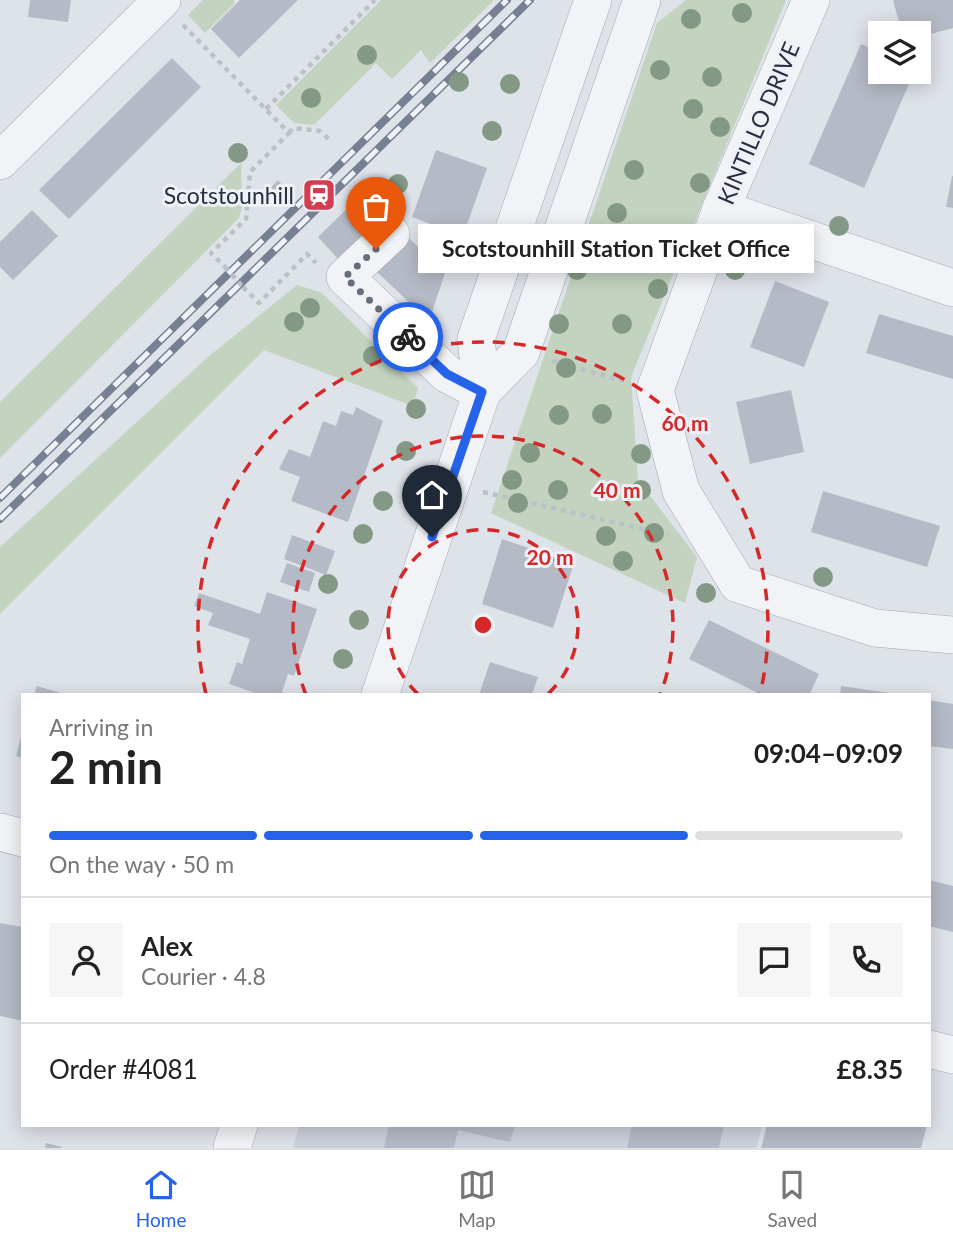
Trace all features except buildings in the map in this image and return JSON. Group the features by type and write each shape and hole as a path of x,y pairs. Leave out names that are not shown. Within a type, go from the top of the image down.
{"street":[{"path":"381,693 482,392 476,339 593,0"},
{"path":"482,392 522,352 642,0"},
{"name":"KINTILLO DRIVE","path":"655,390 721,209 811,0"},
{"path":"0,161 160,1"},
{"path":"721,209 953,288"},
{"path":"391,234 345,277 447,374 482,392"},
{"path":"655,390 681,491 738,584 875,628 953,635"},
{"path":"0,832 21,837"},
{"path":"931,1050 953,1055"},
{"path":"232,1148 238,1127"}],"path":[{"path":"266,109 375,0"},
{"path":"160,1 289,132"},
{"path":"307,254 259,303 211,253 248,216 250,172 293,128 320,131 331,141"},
{"path":"569,214 699,267"},
{"path":"522,352 655,390"},
{"path":"450,485 714,545"}],"shaded area":[{"path":"298,1127 762,1127 757,1148 293,1148"}],"green space":[{"path":"203,0 233,0 235,3 205,33 188,15"},
{"path":"381,0 494,0 430,63 421,50 392,79 376,63 314,125 294,123 276,105"},
{"path":"686,0 786,0 631,377 638,480 697,557 685,603 491,513 657,23"},
{"path":"241,163 242,207 239,218 0,458 0,402"},
{"path":"297,285 322,293 418,388 413,406 264,350 0,614 0,547 208,357"}],"railway":[{"path":"0,498 507,0"},
{"path":"0,519 530,0"}],"way so far":[{"path":"376,249 345,277 408,337"}],"place":[{"name":"Scotstounhill","path":"319,195"},
{"name":"Scotstounhill Station Ticket Office","path":"376,249"}],"route":[{"path":"408,337 447,374 482,392 432,537"}]}
